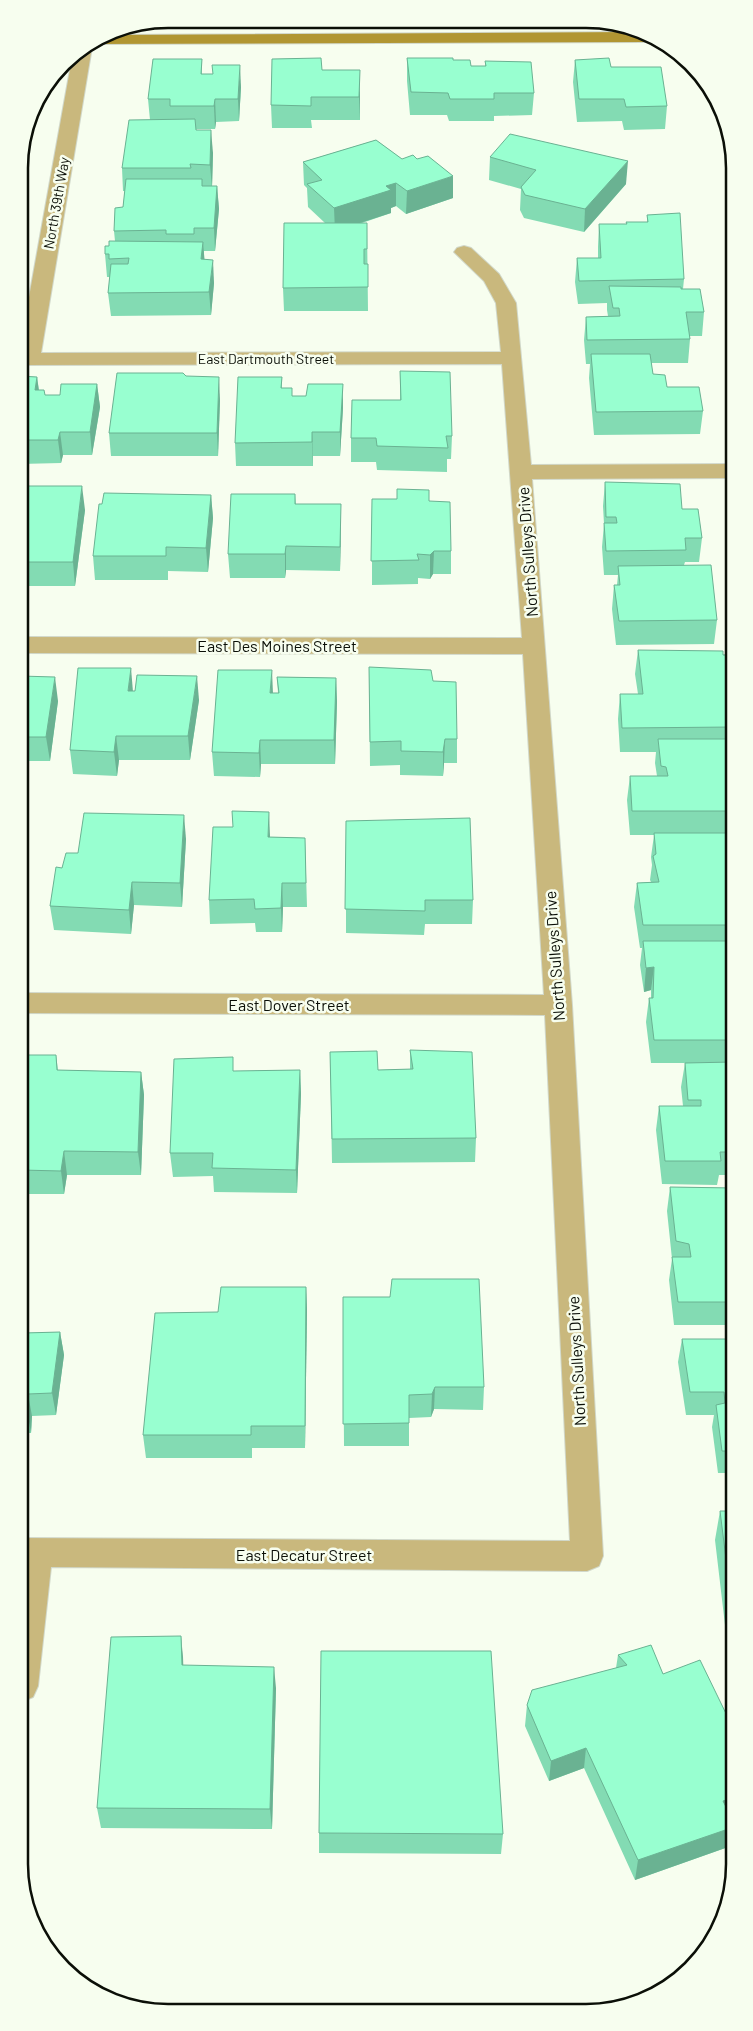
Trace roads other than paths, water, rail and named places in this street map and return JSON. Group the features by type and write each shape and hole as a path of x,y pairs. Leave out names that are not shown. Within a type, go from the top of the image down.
{"street":[{"path":"110,40 636,37"},
{"name":"North 39th Way","path":"28,338 81,57"},
{"name":"North Sulleys Drive","path":"464,252 492,278 506,304 512,358 534,646 558,1005 587,1556"},
{"name":"East Dartmouth Street","path":"28,359 512,358"},
{"path":"520,472 726,471"},
{"name":"East Des Moines Street","path":"28,645 534,646"},
{"name":"East Dover Street","path":"28,1003 558,1005"},
{"path":"28,1569 29,1552"},
{"name":"East Decatur Street","path":"29,1552 587,1556"}]}
